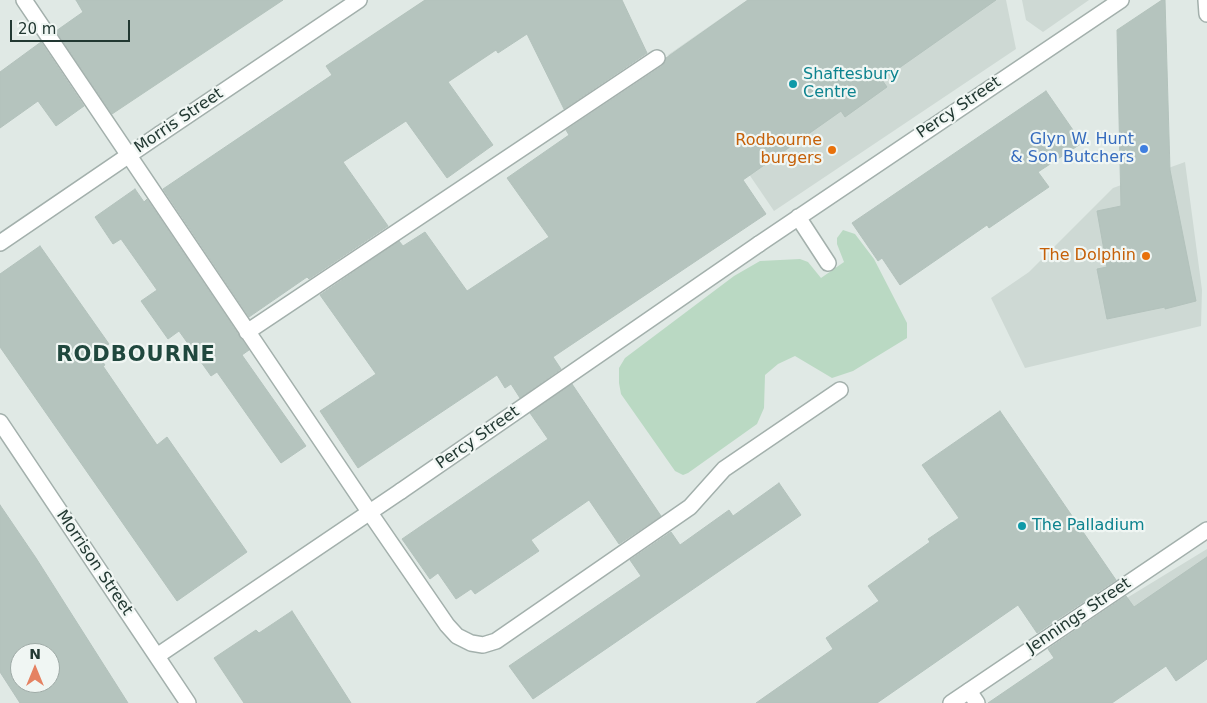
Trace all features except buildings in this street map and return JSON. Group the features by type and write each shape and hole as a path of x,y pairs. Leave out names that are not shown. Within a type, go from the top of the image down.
{"street":[{"path":"24,0 447,625 457,636 471,643 483,645 496,641 690,506 724,468 840,390"},
{"name":"Morris Street","path":"0,243 359,0"},
{"name":"Percy Street","path":"156,656 401,491 798,217 1121,0"},
{"path":"1206,0 1207,14"},
{"path":"247,332 657,58"},
{"path":"798,217 828,263"},
{"name":"Morrison Street","path":"0,422 188,703"},
{"name":"Jennings Street","path":"951,703 973,697 1207,530"}],"shaded area":[{"name":"Shaftesbury Centre","path":"747,0 1006,0 1016,49 774,211 668,55"},
{"path":"1022,0 1089,0 1043,32 1026,20"},
{"path":"1185,162 1202,290 1201,326 1025,368 991,298 1029,272 1113,188"},
{"path":"1207,549 1207,609 1155,639 1117,604"}],"green space":[{"path":"843,230 855,234 874,259 907,323 907,338 853,371 832,378 795,356 778,364 765,375 764,408 757,424 688,473 683,475 675,471 621,394 619,368 625,358 734,276 760,261 800,259 808,262 821,278 844,262 837,244 837,238"}],"place":[{"name":"Shaftesbury Centre","path":"793,84"},
{"name":"Glyn W. Hunt & Son Butchers","path":"1144,149"},
{"name":"Rodbourne burgers","path":"832,150"},
{"name":"The Dolphin","path":"1146,256"},
{"name":"The Palladium","path":"1022,526"}],"district":[{"name":"RODBOURNE","path":"136,356"}]}
